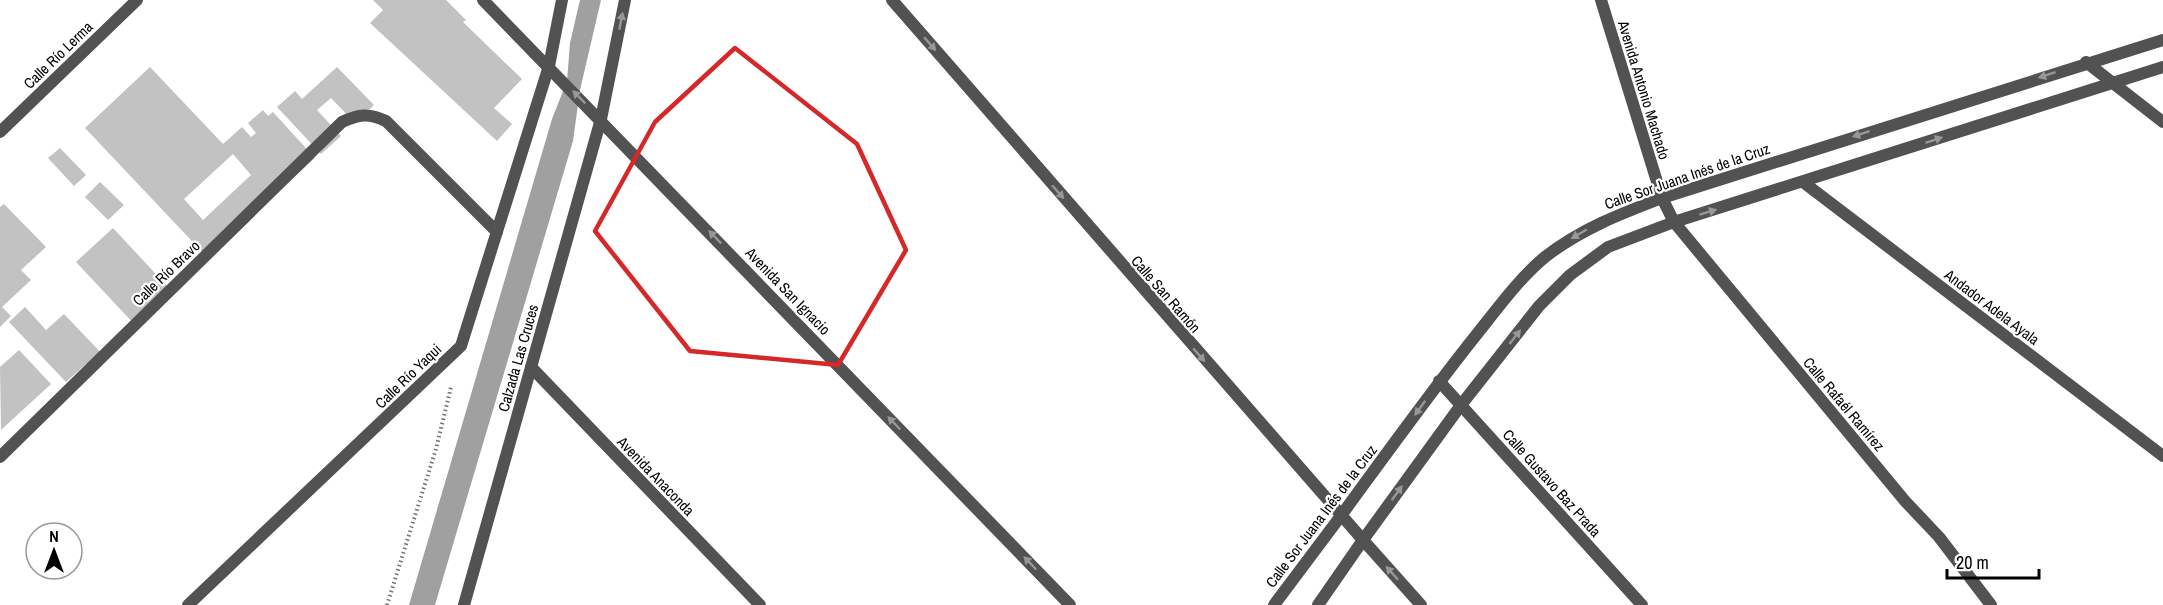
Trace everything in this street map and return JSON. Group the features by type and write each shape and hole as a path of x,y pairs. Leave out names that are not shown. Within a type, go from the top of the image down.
{"street":[{"name":"Calle Río Lerma","path":"0,132 137,0"},
{"name":"Avenida San Ignacio","path":"483,0 1071,605"},
{"name":"Calle Río Yaqui","path":"188,605 461,346 549,66 562,0"},
{"name":"Calzada Las Cruces","path":"464,605 601,119 625,0"},
{"name":"Calle San Ramón","path":"892,0 1340,518 1363,540 1421,605"},
{"name":"Avenida Antonio Machado","path":"1601,0 1662,198 1674,222"},
{"name":"Calle Sor Juana Inés de la Cruz","path":"1274,605 1439,381 1494,313 1543,259 1574,237 1602,221 1662,198 2086,62 2163,40"},
{"path":"2086,62 2163,122"},
{"path":"1318,605 1461,405 1539,306 1570,275 1608,247 1674,222 2163,67"},
{"name":"Calle Río Bravo","path":"0,457 342,122 357,115 372,115 386,121 497,232"},
{"name":"Andador Adela Ayala","path":"1803,182 2163,456"},
{"name":"Calle Rafaél Ramírez","path":"1674,222 1905,501 1939,537 1991,605"},
{"name":"Avenida Anaconda","path":"531,367 760,605"},
{"name":"Calle Gustavo Baz Prada","path":"1439,381 1642,605"}],"path":[{"path":"387,605 436,449 461,346"}],"highlighted area":[{"path":"735,48 857,144 906,250 838,365 690,351 595,231 655,122"}],"shaded area":[{"path":"580,0 601,0 580,90 573,141 435,605 409,605 552,119 567,81 570,43"}],"building":[{"path":"373,0 446,0 466,20 463,22 522,79 494,108 512,124 497,141 370,23 383,10"},
{"path":"150,67 223,144 242,127 251,137 256,133 248,123 263,110 268,116 273,112 315,158 207,257 85,128","holes":["233,154 251,175 203,220 184,199"]},
{"path":"337,67 374,105 355,123 331,98 317,110 341,136 321,154 277,107 295,91 302,99"},
{"path":"60,148 86,175 74,186 48,158"},
{"path":"100,182 124,205 108,220 85,197"},
{"path":"4,204 46,247 21,270 31,280 2,307 11,316 0,327 0,207"},
{"path":"113,228 167,286 152,300 158,307 136,326 76,262"},
{"path":"25,307 46,330 64,314 104,356 90,369 86,364 66,382 9,322"},
{"path":"19,350 51,384 1,430 0,367"}]}
